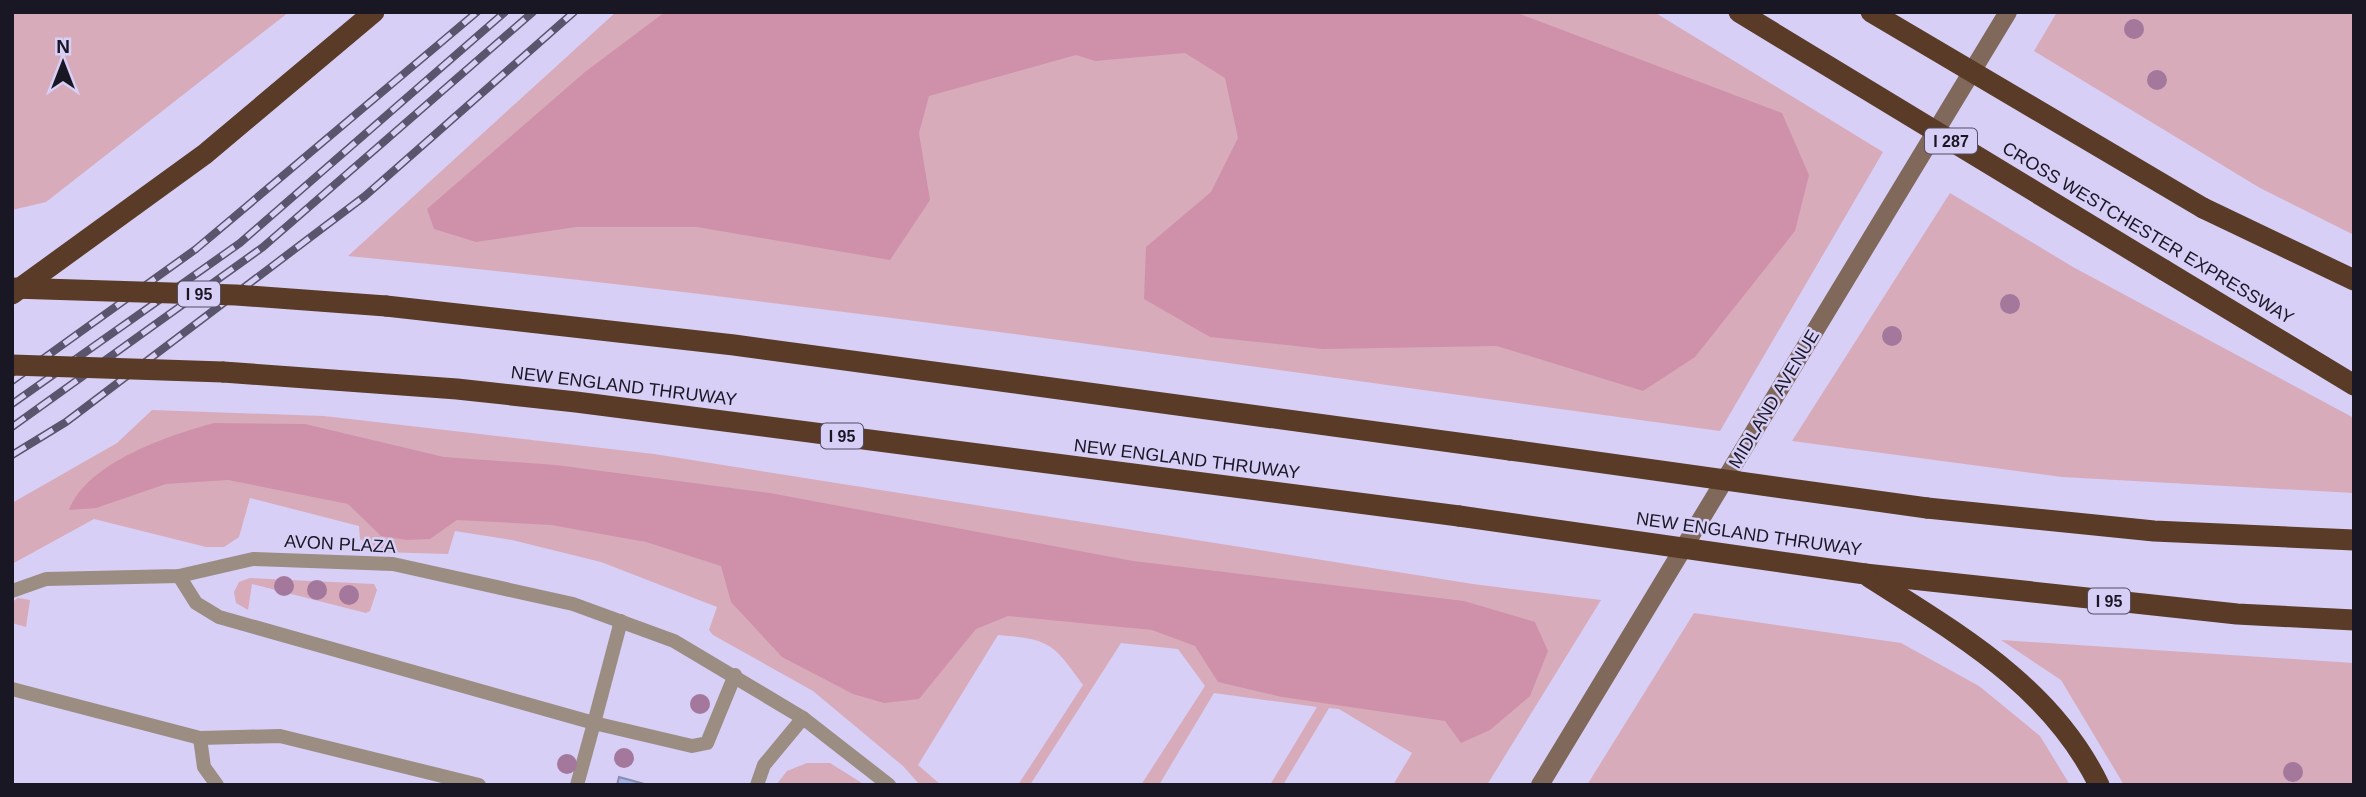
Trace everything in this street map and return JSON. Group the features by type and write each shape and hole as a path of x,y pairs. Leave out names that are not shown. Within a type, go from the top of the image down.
{"highway":[{"path":"12,291 205,154 374,12"},
{"name":"CROSS WESTCHESTER EXPRESSWAY","path":"1739,12 2354,385"},
{"path":"1871,12 2203,208 2354,280"},
{"name":"I 95","path":"12,291 236,295 386,306 721,343 1927,508 2154,531 2354,540"},
{"name":"NEW ENGLAND THRUWAY","path":"12,365 223,372 457,389 1459,516 1865,574 2237,614 2354,621"},
{"path":"1865,574 1990,655 2022,682 2077,744 2099,785"}],"street":[{"name":"MIDLAND AVENUE","path":"1540,785 2008,12"}],"lane":[{"name":"AVON PLAZA","path":"12,591 46,579 179,576 253,559 393,564 573,604 674,641 803,718 889,785"},
{"path":"179,576 196,603 219,617 594,723 692,746 708,743 735,675"},
{"path":"577,785 621,621"},
{"path":"12,689 200,737 280,736 479,785"},
{"path":"757,785 764,765 803,718"},
{"path":"200,737 204,767 217,785"}],"shaded area":[{"path":"12,12 289,12 46,202 12,210"},
{"path":"616,12 1654,12 1883,152 1720,431 864,314 348,256"},
{"path":"665,12 1515,12 1782,113 1809,175 1795,231 1695,357 1643,391 1497,346 1323,349 1210,337 1144,299 1146,247 1211,192 1238,138 1225,78 1185,53 1095,61 1076,55 929,96 919,133 930,200 890,260 697,227 576,227 476,242 434,229 427,209 585,72"},
{"path":"2057,12 2354,12 2354,235 2260,188 2034,51"},
{"path":"1950,193 2073,267 2354,418 2354,493 2062,477 1792,441"},
{"path":"152,410 324,416 654,454 1473,584 1601,600 1487,785 1393,785 1412,753 1339,709 1329,708 1283,785 1270,785 1317,707 1214,693 1159,785 1141,785 1205,686 1178,649 1121,643 1030,785 1018,785 1083,685 1064,660 1049,646 1029,639 998,635 918,765 941,785 920,785 903,766 813,691 713,635 709,630 717,607 601,562 512,540 455,531 448,554 380,552 360,539 359,526 250,498 239,537 224,547 206,547 94,519 12,564 12,503 117,443"},
{"path":"214,423 305,424 444,457 556,465 770,493 1133,561 1464,601 1535,622 1548,651 1530,696 1490,730 1461,743 1445,721 1282,697 1218,682 1195,646 1152,630 1008,616 976,629 919,699 884,703 853,694 782,657 731,602 721,566 646,542 551,525 457,520 430,539 407,540 381,536 348,504 228,480 166,484 96,508 69,510 79,493 93,478 131,453 174,435"},
{"path":"250,578 374,584 377,590 370,611 366,613 252,584 248,610 236,603 234,592 239,582"},
{"path":"18,598 30,600 26,627 12,623 12,602"},
{"path":"1694,613 1901,643 1979,686 2040,736 2070,785 1587,785"},
{"path":"2001,640 2354,663 2354,785 2124,785 2061,680"},
{"path":"807,763 830,763 865,785 776,785 787,771"}],"building":[{"path":"619,777 648,785 617,785"}],"railway":[{"path":"12,381 196,249 477,12"},
{"path":"12,404 240,243 505,12"},
{"path":"12,427 263,247 533,12"},
{"path":"12,455 66,422 365,196 574,12"}]}
